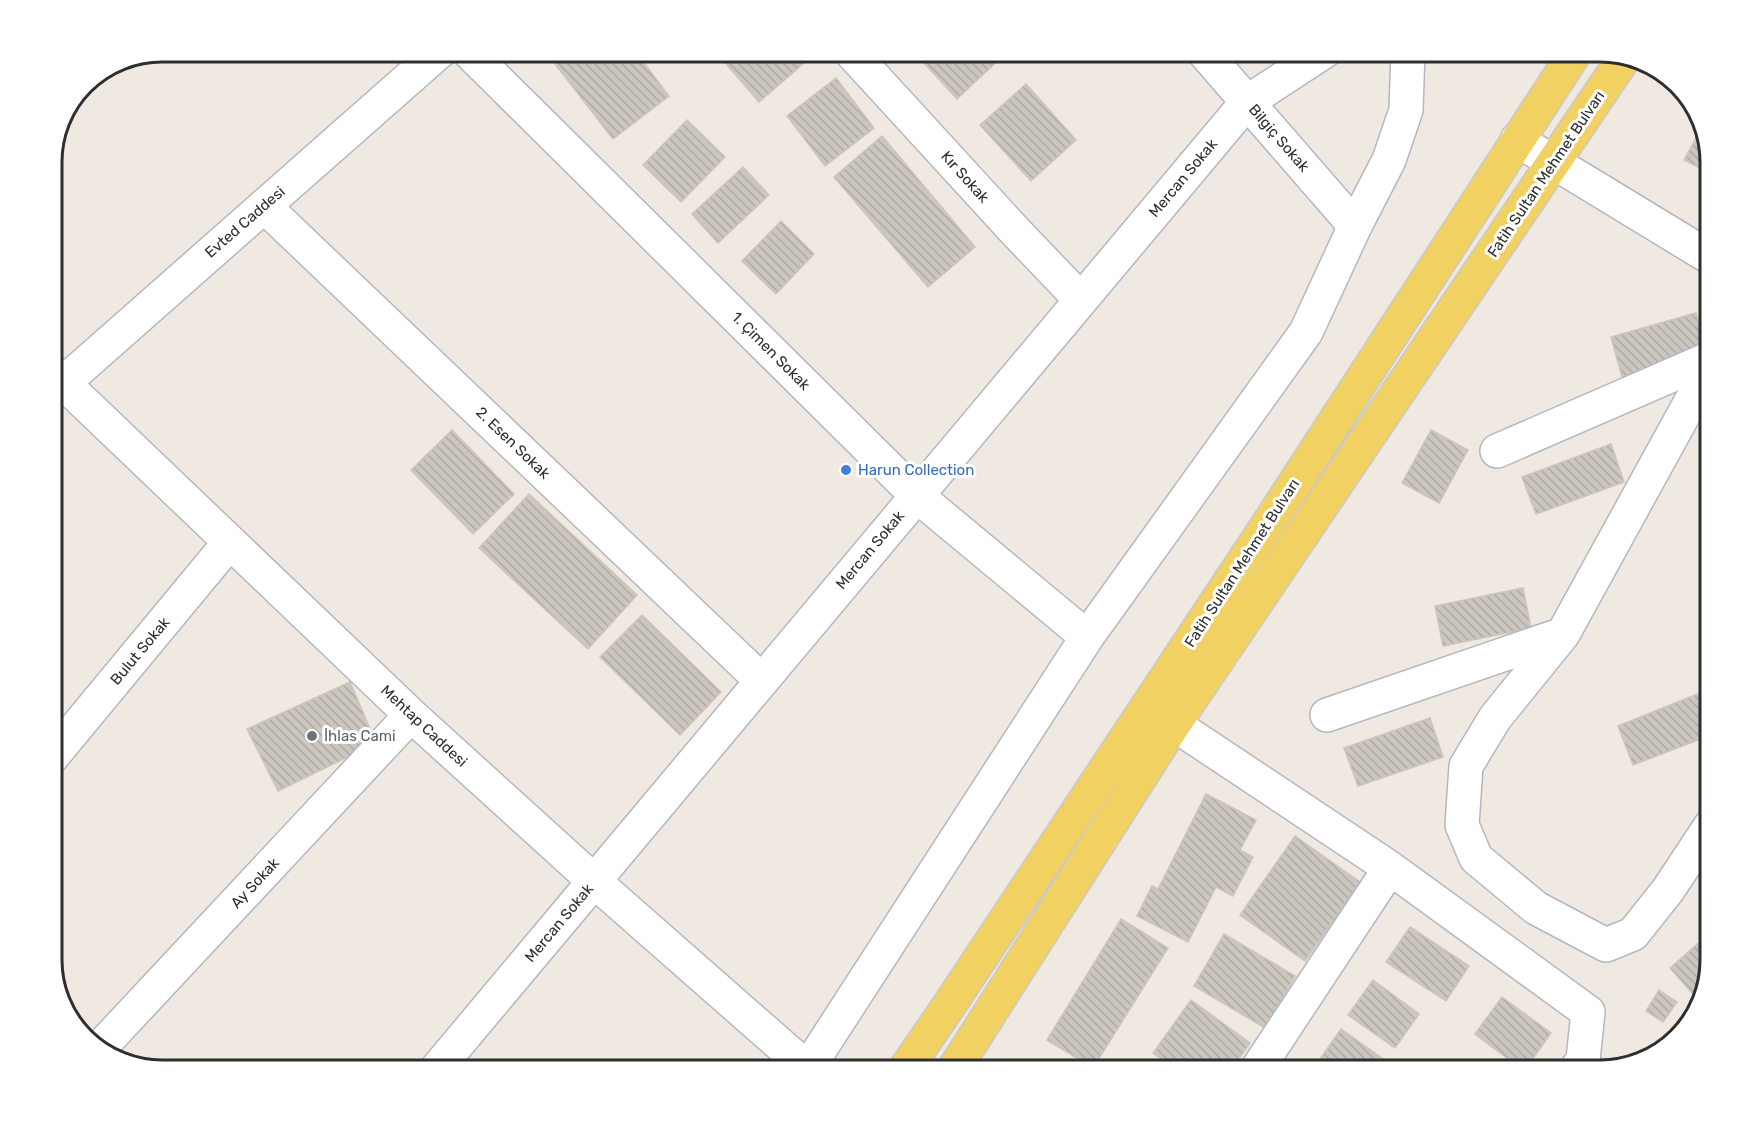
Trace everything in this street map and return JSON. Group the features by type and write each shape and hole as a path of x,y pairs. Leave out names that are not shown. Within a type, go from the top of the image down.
{"main road":[{"name":"Fatih Sultan Mehmet Bulvarı","path":"959,1060 1161,715 1265,529 1569,62"},
{"name":"Fatih Sultan Mehmet Bulvarı","path":"911,1060 948,1006 1161,715 1554,163 1620,64"}],"street":[{"name":"Evted Caddesi","path":"62,377 264,206 428,62"},
{"name":"1. Çimen Sokak","path":"479,62 916,495 1087,637"},
{"name":"Kır Sokak","path":"860,62 1081,300"},
{"name":"Bilgiç Sokak","path":"1212,62 1355,226"},
{"name":"Mercan Sokak","path":"444,1060 1247,102 1308,62"},
{"path":"813,1060 1087,637 1306,333 1355,226 1389,160 1406,110 1408,62"},
{"path":"1517,141 1700,251"},
{"name":"2. Esen Sokak","path":"264,206 762,681"},
{"path":"1497,451 1700,363"},
{"path":"1700,385 1563,634 1495,718 1466,766 1462,825 1476,858 1536,908 1606,945 1633,934 1668,890 1700,842"},
{"name":"Mehtap Caddesi","path":"62,389 411,715 796,1060"},
{"name":"Bulut Sokak","path":"62,745 229,543"},
{"path":"1327,715 1563,634"},
{"name":"Ay Sokak","path":"105,1043 411,715"},
{"path":"1161,715 1390,868 1587,1012 1583,1060"},
{"path":"1263,1060 1390,868"}],"building":[{"path":"553,62 643,62 669,96 613,139"},
{"path":"724,62 803,62 804,63 759,102"},
{"path":"923,62 997,62 957,99"},
{"path":"836,78 874,128 825,166 787,116"},
{"path":"1026,84 1076,140 1031,181 980,125"},
{"path":"687,120 725,157 681,202 643,165"},
{"path":"882,136 975,247 928,287 834,177"},
{"path":"1697,136 1700,148 1700,168 1684,160"},
{"path":"743,167 769,195 718,243 692,214"},
{"path":"781,221 814,254 776,294 742,261"},
{"path":"1696,313 1700,328 1700,356 1622,377 1611,337"},
{"path":"452,430 514,494 473,534 411,470"},
{"path":"1431,430 1468,450 1439,503 1402,483"},
{"path":"1611,444 1624,482 1536,514 1522,477"},
{"path":"529,494 637,595 588,649 479,548"},
{"path":"1523,588 1531,628 1443,646 1435,606"},
{"path":"642,615 721,692 680,735 600,657"},
{"name":"İhlas Cami","path":"350,682 376,743 278,791 247,729"},
{"path":"1700,693 1700,739 1633,765 1618,726"},
{"path":"1430,718 1443,757 1358,786 1344,748"},
{"path":"1206,794 1256,820 1240,850 1253,857 1233,896 1216,887 1188,942 1137,916 1152,886 1158,889"},
{"path":"1295,836 1360,882 1305,961 1240,915"},
{"path":"1121,919 1168,948 1098,1060 1080,1060 1047,1040"},
{"path":"1410,927 1469,966 1446,1001 1386,962"},
{"path":"1224,934 1295,976 1265,1028 1194,986"},
{"path":"1700,942 1700,974 1694,995 1670,968"},
{"path":"1373,980 1419,1014 1395,1048 1348,1015"},
{"path":"1659,990 1677,1002 1663,1022 1646,1011"},
{"path":"1502,997 1551,1033 1532,1060 1509,1060 1475,1034"},
{"path":"1191,1000 1250,1043 1238,1060 1163,1060 1153,1053"},
{"path":"1341,1029 1385,1060 1319,1060"}],"place":[{"name":"Harun Collection","path":"846,470"},
{"name":"İhlas Cami","path":"312,736"}]}
